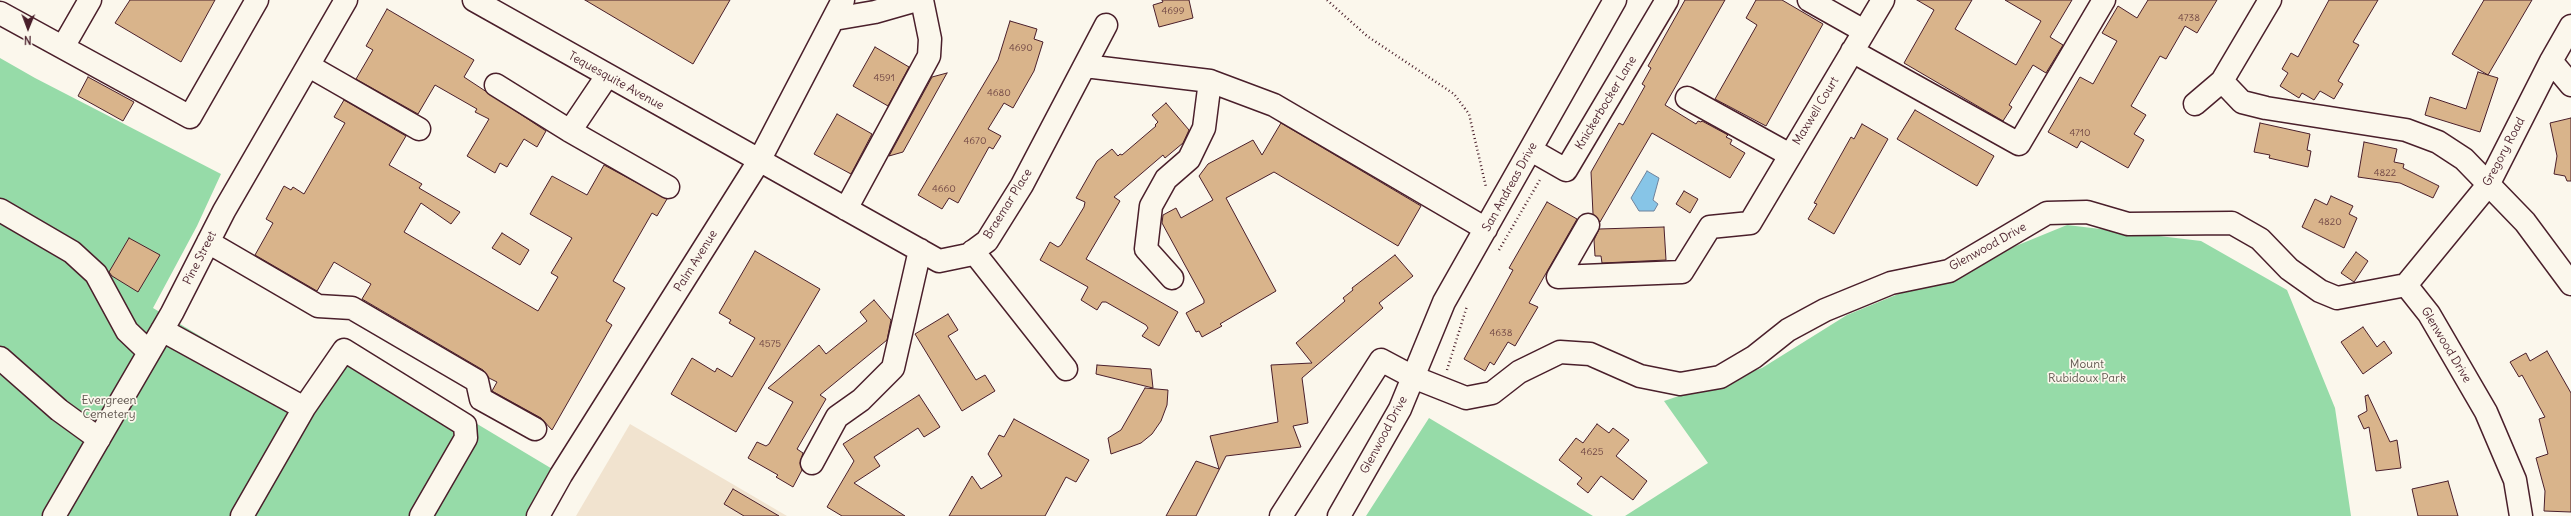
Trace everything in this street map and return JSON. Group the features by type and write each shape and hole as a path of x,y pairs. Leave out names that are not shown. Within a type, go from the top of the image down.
{"street":[{"path":"62,47 90,0"},
{"path":"0,13 190,118 257,0"},
{"name":"Pine Street","path":"54,516 162,330 208,242 346,0"},
{"name":"Tequesquite Avenue","path":"474,0 759,161"},
{"path":"839,5 875,12 917,0"},
{"path":"846,209 929,56 930,39 922,0"},
{"name":"San Andreas Drive","path":"1413,377 1444,302 1615,0"},
{"name":"Knickerbocker Lane","path":"1531,150 1566,170 1667,0"},
{"path":"1810,0 1864,31"},
{"name":"Maxwell Court","path":"1588,225 1558,277 1682,272 1710,227 1750,223 1883,0"},
{"path":"1852,51 2019,144 2104,0"},
{"path":"2195,104 2222,81 2270,0"},
{"name":"Palm Avenue","path":"538,516 561,475 759,161 839,5"},
{"name":"Braemar Place","path":"759,161 939,261 968,255 987,241 1022,185 1106,25"},
{"name":"Gregory Road","path":"2406,285 2488,184 2551,61 2571,26"},
{"path":"2551,61 2571,85"},
{"path":"308,66 419,129"},
{"path":"1085,66 1210,81 1274,105 1486,229"},
{"path":"570,131 607,76"},
{"path":"1172,278 1146,249 1151,206 1166,179 1189,159 1204,128 1210,81"},
{"path":"2222,81 2242,102 2365,126 2406,130 2438,142 2464,159 2525,222 2571,284"},
{"path":"496,85 570,131 668,188"},
{"path":"1687,98 1790,155"},
{"path":"0,210 72,252 96,274 127,331 149,352"},
{"name":"Glenwood Drive","path":"1339,516 1400,408 1413,377 1466,398 1492,393 1519,372 1560,352 1590,354 1640,376 1680,384 1720,377 1754,357 1788,330 1825,310 1891,283 1950,271 2047,213 2087,212 2128,224 2232,223 2260,239 2288,269 2320,291 2337,298 2362,295 2386,288 2406,285 2429,314 2486,412 2515,480 2521,516"},
{"path":"208,242 318,306 352,308 477,381 481,399 535,429"},
{"path":"812,463 837,417 861,400 893,368 920,250"},
{"path":"973,251 1066,369"},
{"path":"162,330 304,408"},
{"path":"242,516 304,408 344,350 465,425 466,438 421,516"},
{"path":"0,358 59,410 98,439"},
{"path":"1281,516 1381,360 1413,377"}],"path":[{"path":"1327,0 1367,36 1454,94 1469,114 1486,189"},
{"path":"1495,256 1551,161"},
{"path":"1442,389 1467,304"}],"shaded area":[{"path":"630,424 787,516 576,516"}],"green space":[{"name":"Evergreen Cemetery","path":"0,58 35,78 221,174 197,226 153,308 301,396 342,343 554,470 528,516 0,516"},
{"name":"Mount Rubidoux Park","path":"2067,225 2201,241 2287,290 2335,408 2351,516 1625,516 1708,463 1664,401 1762,368 1847,315"},
{"path":"1429,418 1593,516 1366,516"}],"water":[{"path":"1647,171 1659,178 1653,200 1658,204 1654,211 1639,211 1631,198"}],"building":[{"path":"130,0 215,0 181,62 115,23"},
{"path":"585,0 730,0 693,64"},
{"path":"1162,0 1189,0 1193,18 1159,27 1153,5 1163,2"},
{"path":"1685,0 1725,0 1665,105 1696,124 1698,121 1702,121 1728,135 1726,137 1732,140 1730,144 1745,153 1730,178 1652,133 1600,222 1593,214 1591,172 1619,123 1623,125 1645,86 1642,84 1651,68 1648,66"},
{"path":"1756,0 1782,0 1823,24 1766,126 1715,99 1757,25 1746,18"},
{"path":"1917,0 1972,0 1955,29 2016,65 2041,21 2005,0 2072,0 2050,37 2063,45 2046,73 2033,65 2009,105 2012,107 2003,121 1904,63 1934,10"},
{"path":"2148,0 2217,0 2197,33 2185,26 2166,59 2160,56 2131,106 2146,115 2134,134 2144,140 2128,168 2081,141 2077,148 2048,132 2080,77 2093,84 2117,41 2102,33 2118,6 2137,18"},
{"path":"2329,0 2378,0 2353,42 2359,45 2338,81 2343,84 2334,99 2320,91 2314,100 2302,93 2299,98 2280,86 2288,73 2282,69 2291,53 2298,57"},
{"path":"2484,0 2532,0 2488,75 2452,54"},
{"path":"387,9 474,60 464,77 546,131 537,147 524,139 507,167 500,163 495,173 467,156 489,119 475,112 477,109 435,85 418,114 356,79 373,50 366,46"},
{"path":"1010,21 1037,29 1034,39 1043,42 1034,71 1013,108 1004,103 988,129 1001,136 993,149 989,147 958,203 949,198 942,209 918,195 998,60"},
{"path":"875,47 909,67 888,106 853,86"},
{"path":"2478,72 2498,78 2480,132 2425,115 2430,97 2466,109"},
{"path":"947,73 903,152 889,156 932,77"},
{"path":"88,77 134,102 123,121 78,96"},
{"path":"344,100 406,136 389,165 422,184 419,188 460,212 451,224 421,203 404,232 538,311 558,277 551,273 572,238 530,214 552,176 587,195 604,165 667,199 657,216 652,213 613,281 625,288 606,321 612,325 552,430 541,418 492,391 497,382 489,378 483,370 362,299 371,284 334,262 317,291 255,255 273,223 266,219 284,186 291,190 293,187 304,194 345,123 334,117"},
{"path":"1166,103 1189,130 1183,143 1165,158 1163,155 1114,197 1120,201 1086,259 1178,312 1159,346 1142,336 1148,328 1146,325 1106,302 1102,302 1097,310 1081,300 1088,287 1040,260 1050,242 1058,247 1061,245 1084,207 1085,202 1076,198 1097,161 1112,149 1118,156 1120,154 1122,155 1156,126 1155,125 1158,122 1152,115"},
{"path":"1915,110 1994,156 1977,186 1897,139"},
{"path":"837,114 872,134 851,174 814,154"},
{"path":"2571,118 2571,181 2567,181 2565,176 2554,174 2557,156 2550,123"},
{"path":"1281,123 1421,206 1398,246 1274,172 1226,198 1276,291 1220,324 1222,326 1202,337 1199,331 1196,332 1186,313 1204,303 1204,300 1162,223 1163,215 1176,208 1181,218 1213,200 1199,176 1208,164 1253,140 1262,155"},
{"path":"2260,123 2310,134 2307,150 2311,151 2308,167 2269,158 2270,155 2254,152"},
{"path":"1862,124 1888,139 1834,234 1808,219 1817,204 1814,203 1851,137 1854,139"},
{"path":"2364,142 2397,149 2394,162 2404,164 2403,168 2439,186 2433,198 2400,183 2358,177"},
{"path":"1684,191 1698,199 1690,213 1676,204"},
{"path":"2331,196 2353,206 2349,214 2357,218 2344,248 2302,227 2315,199 2327,205"},
{"path":"1547,202 1577,219 1529,303 1538,307 1515,346 1508,342 1494,365 1490,362 1485,371 1464,359 1513,270 1509,268"},
{"path":"1664,227 1666,260 1602,263 1601,256 1595,256 1594,240 1599,229"},
{"path":"502,233 529,250 520,265 492,248"},
{"path":"129,238 160,255 138,292 112,276 109,272"},
{"path":"755,251 820,289 736,432 671,394 692,358 715,372 717,368 732,377 755,338 729,323 731,320 719,313"},
{"path":"2356,252 2368,261 2354,282 2341,273"},
{"path":"1395,255 1413,276 1379,303 1383,308 1302,378 1308,423 1293,426 1301,447 1226,456 1196,516 1166,516 1196,461 1219,469 1210,436 1278,422 1271,365 1312,363 1296,343 1345,301 1343,298 1353,290 1352,288"},
{"path":"874,300 891,320 887,340 820,395 826,399 797,449 803,453 800,463 802,470 793,487 776,477 778,475 748,458 757,442 766,446 769,444 793,402 768,388 819,345 826,354 867,321 860,312"},
{"path":"948,314 958,330 948,336 976,380 985,375 995,391 962,411 915,334"},
{"path":"2363,327 2377,347 2384,341 2392,353 2363,374 2341,342"},
{"path":"2547,351 2571,393 2571,512 2544,511 2545,491 2536,458 2548,454 2539,419 2545,417 2522,375 2519,377 2510,362 2526,353 2530,361"},
{"path":"1097,365 1151,369 1153,388 1096,374"},
{"path":"1145,388 1168,390 1167,405 1161,421 1152,434 1141,443 1111,454 1108,438 1121,430"},
{"path":"919,395 940,427 924,437 918,428 874,457 880,466 854,483 905,516 842,516 827,507 854,461 843,444"},
{"path":"2368,395 2390,442 2397,440 2401,468 2376,471 2369,427 2364,429 2358,416 2367,411 2365,396"},
{"path":"1014,419 1089,460 1076,482 1066,477 1045,516 949,516 972,476 981,489 1002,476 988,454 999,435 1004,437"},
{"path":"1597,424 1609,433 1613,428 1629,440 1616,456 1647,481 1633,500 1601,476 1588,493 1577,484 1582,478 1559,460 1576,438 1583,443"},
{"path":"2448,481 2458,516 2418,516 2412,489"},
{"path":"733,489 779,516 744,516 724,504"}]}
